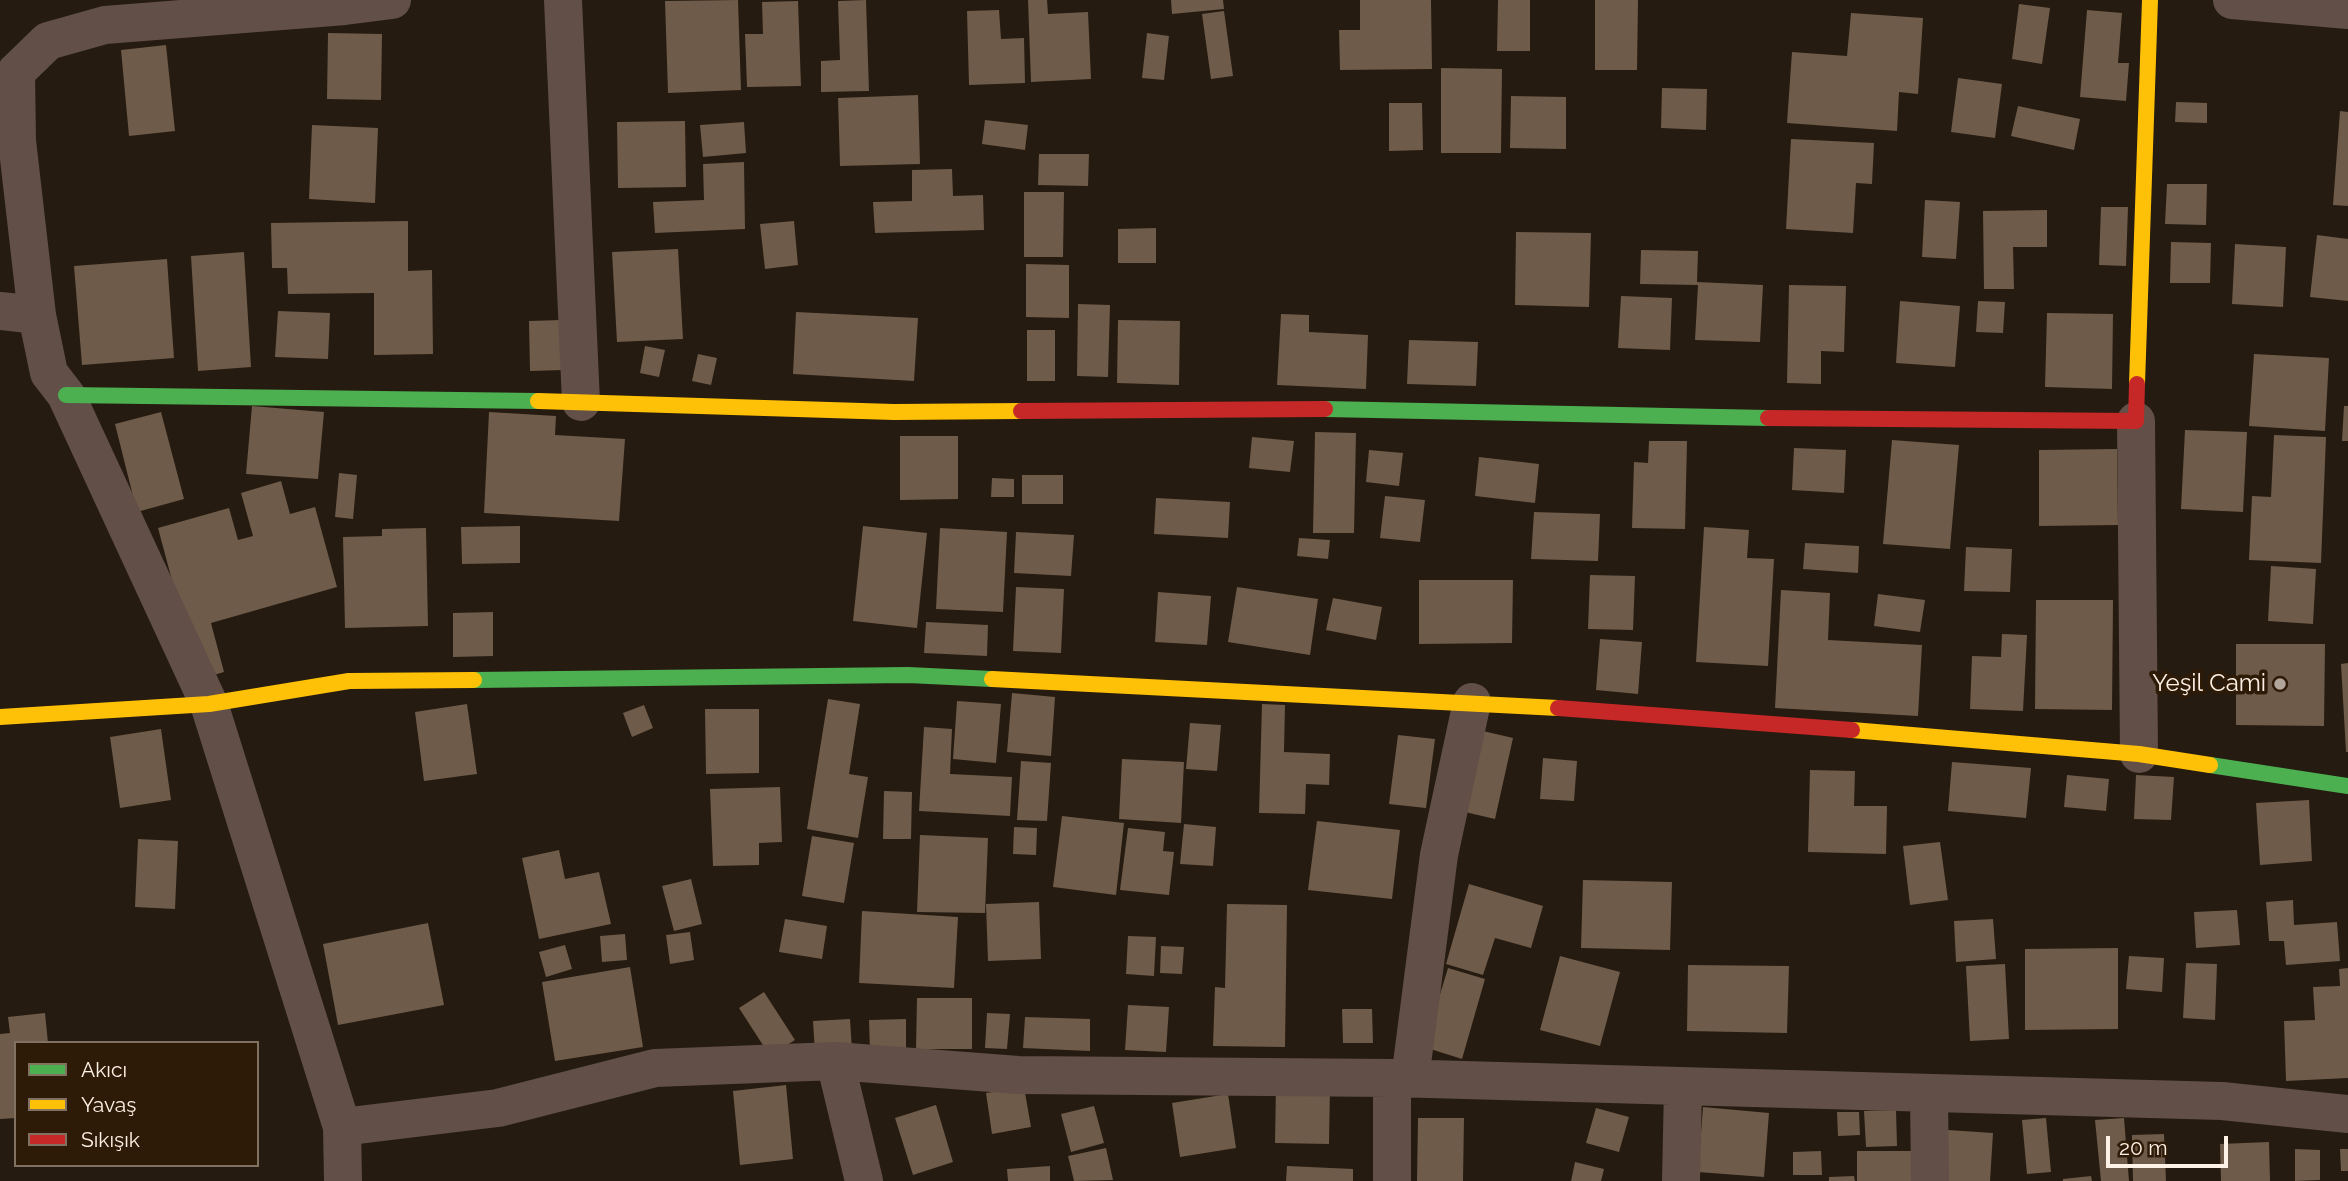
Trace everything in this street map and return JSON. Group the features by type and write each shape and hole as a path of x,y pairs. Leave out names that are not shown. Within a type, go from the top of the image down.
{"street":[{"path":"343,1181 342,1126 209,704 66,395 49,373 18,313 16,72 48,41 105,25 392,0"},
{"path":"563,0 581,402"},
{"path":"2139,754 2136,421 2150,0"},
{"path":"2232,0 2348,10"},
{"path":"66,395 581,402 894,412 1321,409 1757,418 2136,421"},
{"path":"0,717 209,704 349,681 894,675 1472,702 1696,718 2139,754 2348,786"},
{"path":"1392,1181 1401,1079 1439,855 1472,702"},
{"path":"342,1126 498,1108 655,1068 835,1061 1018,1075 1401,1079 2222,1101 2348,1114"},
{"path":"835,1061 864,1181"},
{"path":"1681,1181 1683,1087"},
{"path":"1929,1093 1930,1181"}],"building":[{"path":"738,0 741,90 668,93 665,1"},
{"path":"866,0 869,91 821,92 821,61 840,60 838,1"},
{"path":"1028,0 1047,0 1048,14 1088,12 1091,79 1031,82"},
{"path":"1171,0 1223,0 1224,9 1172,14"},
{"path":"1360,0 1431,0 1432,69 1340,70 1339,30 1360,30"},
{"path":"1498,0 1530,0 1530,51 1497,51"},
{"path":"1595,0 1638,0 1637,70 1595,70"},
{"path":"798,1 801,86 747,87 745,34 763,34 762,2"},
{"path":"2019,4 2050,8 2042,64 2012,59"},
{"path":"999,10 1001,39 1024,38 1025,83 969,85 967,11"},
{"path":"2087,10 2122,13 2118,63 2129,63 2126,101 2080,97"},
{"path":"1224,11 1233,76 1211,79 1202,14"},
{"path":"1851,13 1923,18 1918,94 1899,92 1897,131 1787,123 1792,52 1847,56"},
{"path":"328,33 382,34 381,100 327,99"},
{"path":"1147,33 1169,36 1164,80 1142,78"},
{"path":"166,45 175,131 129,136 121,50"},
{"path":"1441,68 1502,69 1501,153 1441,153"},
{"path":"1958,78 2002,84 1995,138 1951,132"},
{"path":"1662,88 1707,89 1706,130 1661,128"},
{"path":"918,95 920,164 840,166 838,98"},
{"path":"1511,96 1566,97 1566,149 1510,148"},
{"path":"2176,102 2207,103 2207,123 2175,122"},
{"path":"1389,103 1422,103 1423,150 1389,151"},
{"path":"2018,106 2080,119 2074,150 2011,136"},
{"path":"2340,111 2348,112 2348,206 2333,205"},
{"path":"985,120 1028,125 1025,150 982,144"},
{"path":"685,121 686,187 618,188 617,122"},
{"path":"744,122 746,153 703,157 700,125"},
{"path":"312,125 378,128 375,203 309,199"},
{"path":"1791,139 1874,143 1872,184 1856,183 1853,233 1786,229"},
{"path":"1039,154 1089,154 1088,186 1038,185"},
{"path":"744,162 745,229 655,233 653,202 704,200 703,164"},
{"path":"952,169 953,196 983,195 984,230 875,233 873,202 912,201 912,170"},
{"path":"2167,184 2207,184 2206,225 2165,224"},
{"path":"1024,192 1064,192 1063,257 1024,257"},
{"path":"1925,200 1960,202 1956,259 1922,257"},
{"path":"2101,207 2128,207 2126,266 2099,265"},
{"path":"2047,210 2047,247 2013,247 2014,289 1984,289 1983,211"},
{"path":"408,221 408,271 432,270 433,354 374,355 374,293 288,294 287,268 272,268 271,223"},
{"path":"794,221 798,265 765,269 760,224"},
{"path":"1156,228 1156,263 1118,263 1118,229"},
{"path":"1516,232 1591,233 1589,307 1515,305"},
{"path":"2317,235 2348,239 2348,301 2310,297"},
{"path":"2171,242 2211,243 2210,283 2170,283"},
{"path":"2235,244 2286,247 2283,307 2232,304"},
{"path":"678,249 683,339 617,342 612,252"},
{"path":"1641,250 1698,251 1697,282 1763,285 1760,342 1695,340 1698,285 1640,284"},
{"path":"244,252 251,367 198,371 191,256"},
{"path":"167,259 174,358 82,365 74,266"},
{"path":"1026,264 1069,265 1069,318 1026,317"},
{"path":"1789,285 1846,286 1844,352 1821,351 1821,384 1787,383"},
{"path":"1621,296 1672,298 1670,350 1618,348"},
{"path":"1900,301 1960,306 1955,367 1896,363"},
{"path":"1978,301 2005,302 2003,333 1976,332"},
{"path":"1078,304 1110,305 1108,377 1077,376"},
{"path":"278,311 330,313 328,359 275,357"},
{"path":"796,312 918,318 914,381 793,374"},
{"path":"2047,313 2113,314 2112,389 2045,387"},
{"path":"1281,314 1309,315 1309,332 1368,335 1366,389 1277,385"},
{"path":"561,320 563,370 530,371 529,321"},
{"path":"1118,320 1180,321 1179,385 1117,383"},
{"path":"1027,330 1055,330 1055,381 1027,381"},
{"path":"1409,340 1478,342 1476,386 1407,384"},
{"path":"645,346 665,350 659,377 640,373"},
{"path":"698,354 717,358 711,385 692,381"},
{"path":"2254,354 2329,358 2325,431 2249,426"},
{"path":"252,406 324,412 318,479 246,474"},
{"path":"2344,406 2348,406 2348,441 2342,441"},
{"path":"161,412 184,499 137,512 115,424"},
{"path":"489,412 556,416 555,435 625,439 619,521 484,513"},
{"path":"2185,430 2247,432 2243,512 2181,509"},
{"path":"1315,432 1356,433 1354,533 1313,533"},
{"path":"2274,435 2326,437 2321,563 2249,560 2252,496 2271,497"},
{"path":"900,436 958,436 958,499 900,500"},
{"path":"1252,437 1294,441 1290,472 1249,468"},
{"path":"1892,440 1959,445 1950,549 1883,544"},
{"path":"1649,441 1687,441 1685,529 1632,528 1634,462 1648,463"},
{"path":"1794,448 1846,450 1844,493 1792,490"},
{"path":"2117,449 2118,525 2039,526 2039,450"},
{"path":"1369,450 1403,453 1399,486 1366,482"},
{"path":"1479,457 1539,464 1535,503 1475,496"},
{"path":"339,473 357,475 353,519 335,517"},
{"path":"1022,475 1063,475 1063,504 1022,504"},
{"path":"992,478 1014,479 1014,497 991,497"},
{"path":"281,481 290,514 315,507 337,587 211,623 224,672 204,678 188,640 158,528 229,508 238,540 253,536 241,493"},
{"path":"1385,496 1425,500 1420,542 1380,538"},
{"path":"1156,498 1230,502 1228,538 1154,534"},
{"path":"1534,512 1600,514 1598,561 1531,559"},
{"path":"520,526 520,563 462,564 461,527"},
{"path":"863,526 927,533 917,628 853,621"},
{"path":"1704,527 1749,530 1747,558 1774,559 1768,666 1696,662"},
{"path":"426,528 428,626 345,628 343,537 382,536 382,529"},
{"path":"940,528 1007,532 1003,612 936,609"},
{"path":"1016,532 1074,535 1071,576 1014,573"},
{"path":"1299,538 1330,540 1328,559 1297,556"},
{"path":"1805,543 1859,546 1858,573 1803,569"},
{"path":"1966,547 2012,549 2010,592 1964,591"},
{"path":"2271,566 2316,569 2313,624 2268,621"},
{"path":"1590,575 1635,576 1633,630 1588,629"},
{"path":"1419,580 1513,580 1512,643 1419,644"},
{"path":"1016,587 1064,589 1061,653 1013,651"},
{"path":"1237,587 1318,599 1310,655 1228,642"},
{"path":"1781,590 1830,593 1828,640 1922,645 1918,716 1775,708"},
{"path":"1158,592 1211,596 1207,645 1155,642"},
{"path":"1878,594 1925,600 1920,632 1874,626"},
{"path":"1333,598 1382,607 1376,640 1326,630"},
{"path":"2036,600 2113,600 2112,710 2035,709"},
{"path":"493,612 493,656 453,657 453,613"},
{"path":"926,622 988,625 987,656 924,653"},
{"path":"2002,634 2027,635 2023,711 1970,709 1972,656 2001,657"},
{"path":"1600,639 1642,642 1638,694 1596,690"},
{"name":"Yeşil Cami","path":"2236,644 2325,644 2324,726 2236,725"},
{"path":"2348,663 2348,752 2346,752 2341,664"},
{"path":"1012,693 1055,697 1051,756 1007,752"},
{"path":"828,699 860,704 849,774 868,777 858,838 807,829"},
{"path":"957,701 1001,704 996,763 953,759"},
{"path":"467,704 477,774 424,781 415,712"},
{"path":"1262,704 1285,705 1284,752 1330,754 1329,785 1306,784 1305,814 1259,813"},
{"path":"644,705 653,728 632,737 623,713"},
{"path":"705,709 759,709 759,773 706,774"},
{"path":"1190,723 1221,725 1217,771 1186,769"},
{"path":"924,727 952,729 950,774 1012,777 1010,816 919,811"},
{"path":"161,729 171,800 120,808 110,737"},
{"path":"1483,731 1513,738 1495,819 1465,812"},
{"path":"1398,735 1435,739 1426,808 1389,804"},
{"path":"1543,758 1577,761 1574,801 1540,799"},
{"path":"1122,759 1184,762 1181,823 1119,819"},
{"path":"1021,761 1051,763 1047,821 1017,820"},
{"path":"1952,762 2031,768 2026,818 1948,811"},
{"path":"1810,770 1855,771 1854,806 1887,806 1886,854 1808,852"},
{"path":"2067,775 2109,779 2106,811 2064,807"},
{"path":"2136,775 2174,777 2171,820 2134,819"},
{"path":"780,787 782,842 759,843 759,865 713,866 710,789"},
{"path":"884,791 912,792 911,839 883,839"},
{"path":"2309,800 2312,861 2260,865 2256,803"},
{"path":"1062,816 1124,823 1116,895 1053,887"},
{"path":"1317,821 1400,830 1392,899 1308,890"},
{"path":"1184,824 1216,827 1213,866 1180,864"},
{"path":"1014,827 1037,828 1036,855 1013,854"},
{"path":"1128,828 1165,832 1163,851 1174,852 1169,895 1120,890"},
{"path":"920,835 988,838 985,913 917,912"},
{"path":"812,836 854,843 844,903 802,896"},
{"path":"138,839 178,841 175,909 135,907"},
{"path":"1940,842 1948,900 1910,905 1903,846"},
{"path":"559,850 565,879 599,872 611,924 539,939 522,858"},
{"path":"691,879 702,924 674,931 662,886"},
{"path":"1583,880 1672,882 1670,950 1581,948"},
{"path":"1469,884 1543,906 1531,948 1495,938 1483,975 1446,964"},
{"path":"2293,900 2294,925 2337,922 2340,961 2286,965 2284,941 2269,941 2266,902"},
{"path":"1039,902 1041,959 988,961 986,904"},
{"path":"1227,904 1287,905 1285,1047 1213,1046 1215,987 1225,988"},
{"path":"2237,910 2240,945 2196,948 2194,912"},
{"path":"862,911 958,917 954,988 859,983"},
{"path":"785,919 827,926 822,959 779,952"},
{"path":"1993,919 1996,959 1956,962 1954,921"},
{"path":"428,923 444,1005 338,1025 323,944"},
{"path":"690,932 694,960 670,964 666,935"},
{"path":"625,934 627,960 602,962 600,936"},
{"path":"1128,936 1156,937 1154,976 1126,974"},
{"path":"565,945 572,969 546,977 539,952"},
{"path":"1161,946 1184,947 1182,974 1160,973"},
{"path":"2118,948 2118,1029 2025,1030 2025,949"},
{"path":"1560,956 1620,972 1600,1046 1540,1030"},
{"path":"2129,956 2164,958 2162,992 2126,989"},
{"path":"2186,963 2217,964 2215,1020 2183,1018"},
{"path":"2005,964 2009,1039 1970,1041 1966,966"},
{"path":"1688,965 1789,966 1787,1033 1687,1031"},
{"path":"630,967 643,1047 555,1061 542,982"},
{"path":"1448,968 1485,979 1462,1059 1424,1047"},
{"path":"2348,968 2348,1078 2286,1081 2284,1021 2315,1020 2313,987 2340,986 2339,969"},
{"path":"764,992 795,1040 770,1056 739,1008"},
{"path":"917,998 972,998 972,1049 916,1049"},
{"path":"1128,1005 1169,1007 1166,1052 1125,1050"},
{"path":"1342,1009 1372,1009 1373,1043 1343,1043"},
{"path":"45,1013 48,1041 14,1041 14,1118 0,1119 0,1034 10,1033 8,1017"},
{"path":"987,1013 1010,1014 1007,1049 985,1048"},
{"path":"1025,1017 1090,1019 1090,1051 1023,1048"},
{"path":"850,1019 852,1051 815,1053 813,1021"},
{"path":"906,1019 906,1051 870,1052 869,1020"},
{"path":"1276,1084 1330,1085 1329,1144 1275,1143"},
{"path":"786,1085 793,1159 740,1165 733,1091"},
{"path":"1024,1087 1031,1127 992,1134 986,1093"},
{"path":"1228,1094 1236,1148 1180,1157 1172,1103"},
{"path":"936,1105 953,1162 913,1175 895,1118"},
{"path":"1094,1106 1104,1143 1071,1152 1061,1114"},
{"path":"1703,1107 1769,1113 1764,1177 1698,1172"},
{"path":"1596,1108 1629,1117 1619,1152 1586,1143"},
{"path":"1896,1110 1897,1146 1866,1147 1864,1111"},
{"path":"1837,1112 1859,1112 1860,1135 1838,1136"},
{"path":"1418,1118 1464,1118 1463,1181 1417,1181"},
{"path":"2046,1118 2051,1172 2027,1174 2022,1120"},
{"path":"2124,1118 2129,1181 2101,1181 2095,1120"},
{"path":"1948,1130 1993,1133 1990,1181 1944,1181"},
{"path":"2164,1134 2166,1181 2133,1181 2132,1135"},
{"path":"2269,1142 2270,1181 2221,1181 2220,1144"},
{"path":"1106,1148 1113,1180 1074,1181 1068,1156"},
{"path":"2295,1149 2320,1150 2320,1180 2295,1181"},
{"path":"2340,1149 2348,1149 2348,1171 2341,1171"},
{"path":"1821,1151 1822,1175 1793,1175 1793,1152"},
{"path":"1857,1151 1924,1151 1924,1181 1857,1181"},
{"path":"1575,1162 1604,1169 1601,1181 1571,1181"},
{"path":"1050,1166 1050,1181 1008,1181 1007,1169"},
{"path":"1287,1166 1353,1169 1353,1181 1286,1181"},
{"path":"1854,1176 1855,1181 1829,1181 1829,1177"},
{"path":"2091,1176 2092,1181 2063,1181 2063,1179"}],"traffic: fast":[{"path":"66,395 538,401"},
{"path":"1325,409 1768,418"},
{"path":"474,680 908,675 992,679"},
{"path":"2210,765 2348,786"}],"traffic: slow":[{"path":"2137,384 2150,0"},
{"path":"538,401 894,412 1021,411"},
{"path":"992,679 1558,708"},
{"path":"0,717 209,704 349,681 474,680"},
{"path":"1852,730 2139,754 2210,765"}],"traffic: jam":[{"path":"1768,418 2136,421 2137,384"},
{"path":"1021,411 1325,409"},
{"path":"1558,708 1852,730"}],"place":[{"name":"Yeşil Cami","path":"2280,684"}]}
